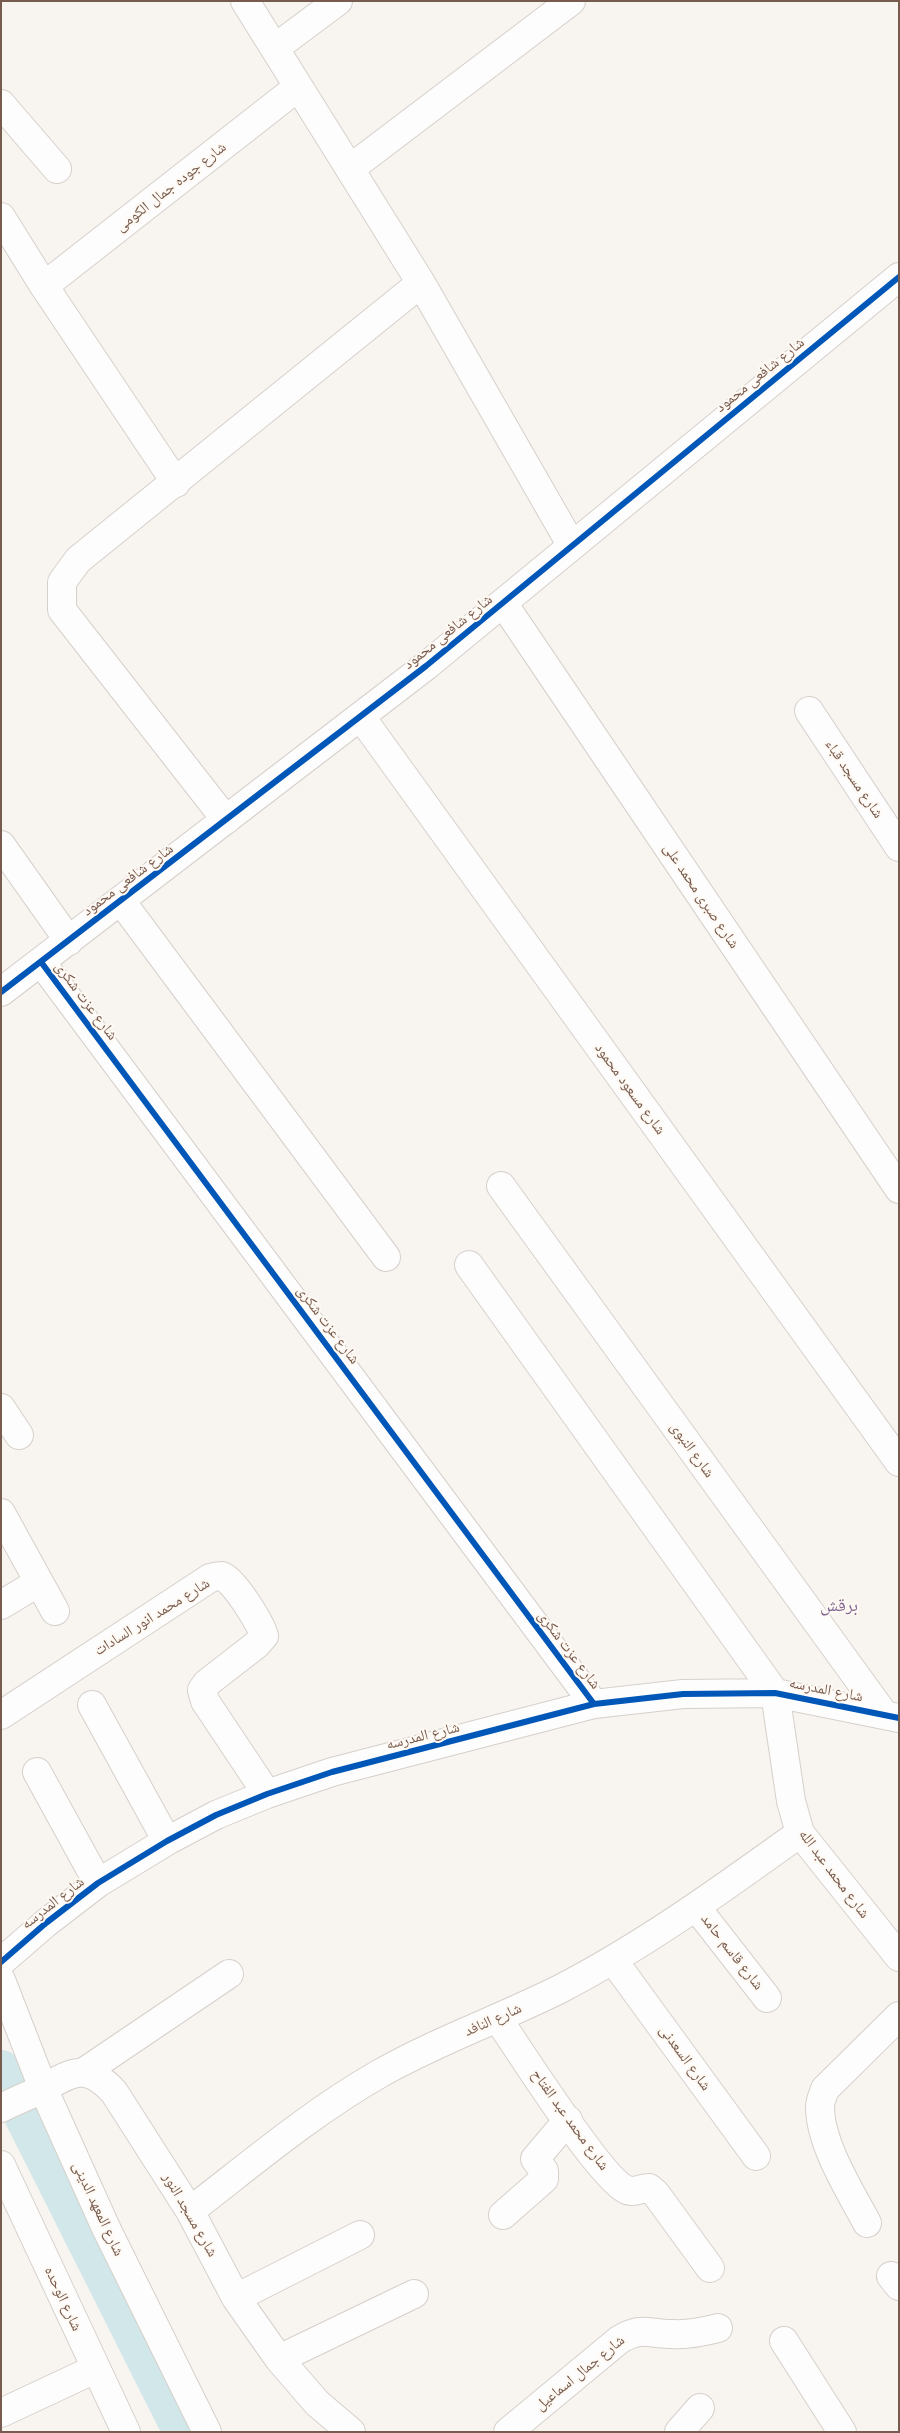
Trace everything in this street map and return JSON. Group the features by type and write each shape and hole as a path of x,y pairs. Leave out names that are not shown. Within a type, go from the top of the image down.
{"street":[{"path":"245,1 351,168 421,283 572,546"},
{"path":"275,48 338,1"},
{"path":"351,168 571,1"},
{"name":"شارع جوده جمال الكومى","path":"44,286 298,87"},
{"path":"1,104 56,169"},
{"path":"1,218 44,286 176,483"},
{"name":"شارع شافعى محمود","path":"1,992 361,717 504,603 899,277"},
{"path":"226,820 62,610 62,582 78,560 176,483 421,283"},
{"name":"شارع صبرى محمد على","path":"504,603 899,1189"},
{"name":"شارع مسجد قباء","path":"809,712 899,847"},
{"name":"شارع مسعود محمود","path":"361,717 899,1462"},
{"path":"1,845 69,941"},
{"path":"121,901 386,1257"},
{"name":"شارع عزت شكرى","path":"41,962 594,1704"},
{"name":"شارع النبوى","path":"500,1186 891,1716"},
{"path":"469,1266 775,1693"},
{"path":"1,1408 19,1435"},
{"path":"1,1513 54,1611"},
{"name":"شارع محمد انور السادات","path":"1,1715 210,1578 221,1576 231,1583 262,1627 264,1636 256,1645 207,1683 202,1690 205,1701 267,1794"},
{"path":"1,1605 39,1582"},
{"name":"شارع المدرسه","path":"1,1962 46,1923 98,1883 167,1841 216,1815 267,1794 332,1772 594,1704 683,1694 775,1693 891,1716"},
{"name":"شارع محمد عبد الله","path":"775,1693 791,1801 800,1833 899,1956"},
{"path":"92,1705 167,1841"},
{"path":"36,1772 98,1883"},
{"name":"شارع النافد","path":"190,2211 327,2106 380,2074 435,2046 498,2019 613,1960 696,1907 800,1833"},
{"name":"شارع قاسم حامد","path":"696,1907 767,1998"},
{"name":"شارع السعدنى","path":"613,1960 756,2156"},
{"path":"1,2108 43,2088 66,2074 84,2072 229,1974"},
{"name":"شارع المعهد الدينى","path":"1,1980 43,2088 106,2228 207,2432"},
{"path":"866,2223 826,2138 821,2122 820,2105 825,2089 899,2016"},
{"name":"شارع محمد عبد الفتاح","path":"498,2019 590,2152 621,2187 628,2191 649,2188 656,2194 710,2268"},
{"name":"شارع مسجد النور","path":"84,2072 101,2079 114,2092 190,2211 236,2298 279,2359 317,2403 351,2432"},
{"path":"503,2215 544,2179 544,2171 535,2159 568,2120"},
{"name":"شارع الوحده","path":"1,2165 126,2432"},
{"path":"236,2298 360,2235"},
{"path":"279,2359 414,2294"},
{"name":"شارع جمال اسماعيل","path":"508,2432 619,2340 632,2332 695,2333 718,2328"},
{"path":"784,2341 842,2432"},
{"path":"1,2412 95,2369"},
{"path":"678,2432 700,2408"}],"waterway":[{"path":"1,2070 183,2432"}],"cycle path":[{"path":"1,992 426,666 899,277"},
{"path":"41,962 594,1704"},
{"path":"1,1962 46,1923 98,1883 167,1841 216,1815 267,1794 332,1772 594,1704 683,1694 775,1693 899,1718"}],"district":[{"name":"برقش","path":"839,1606"}]}
